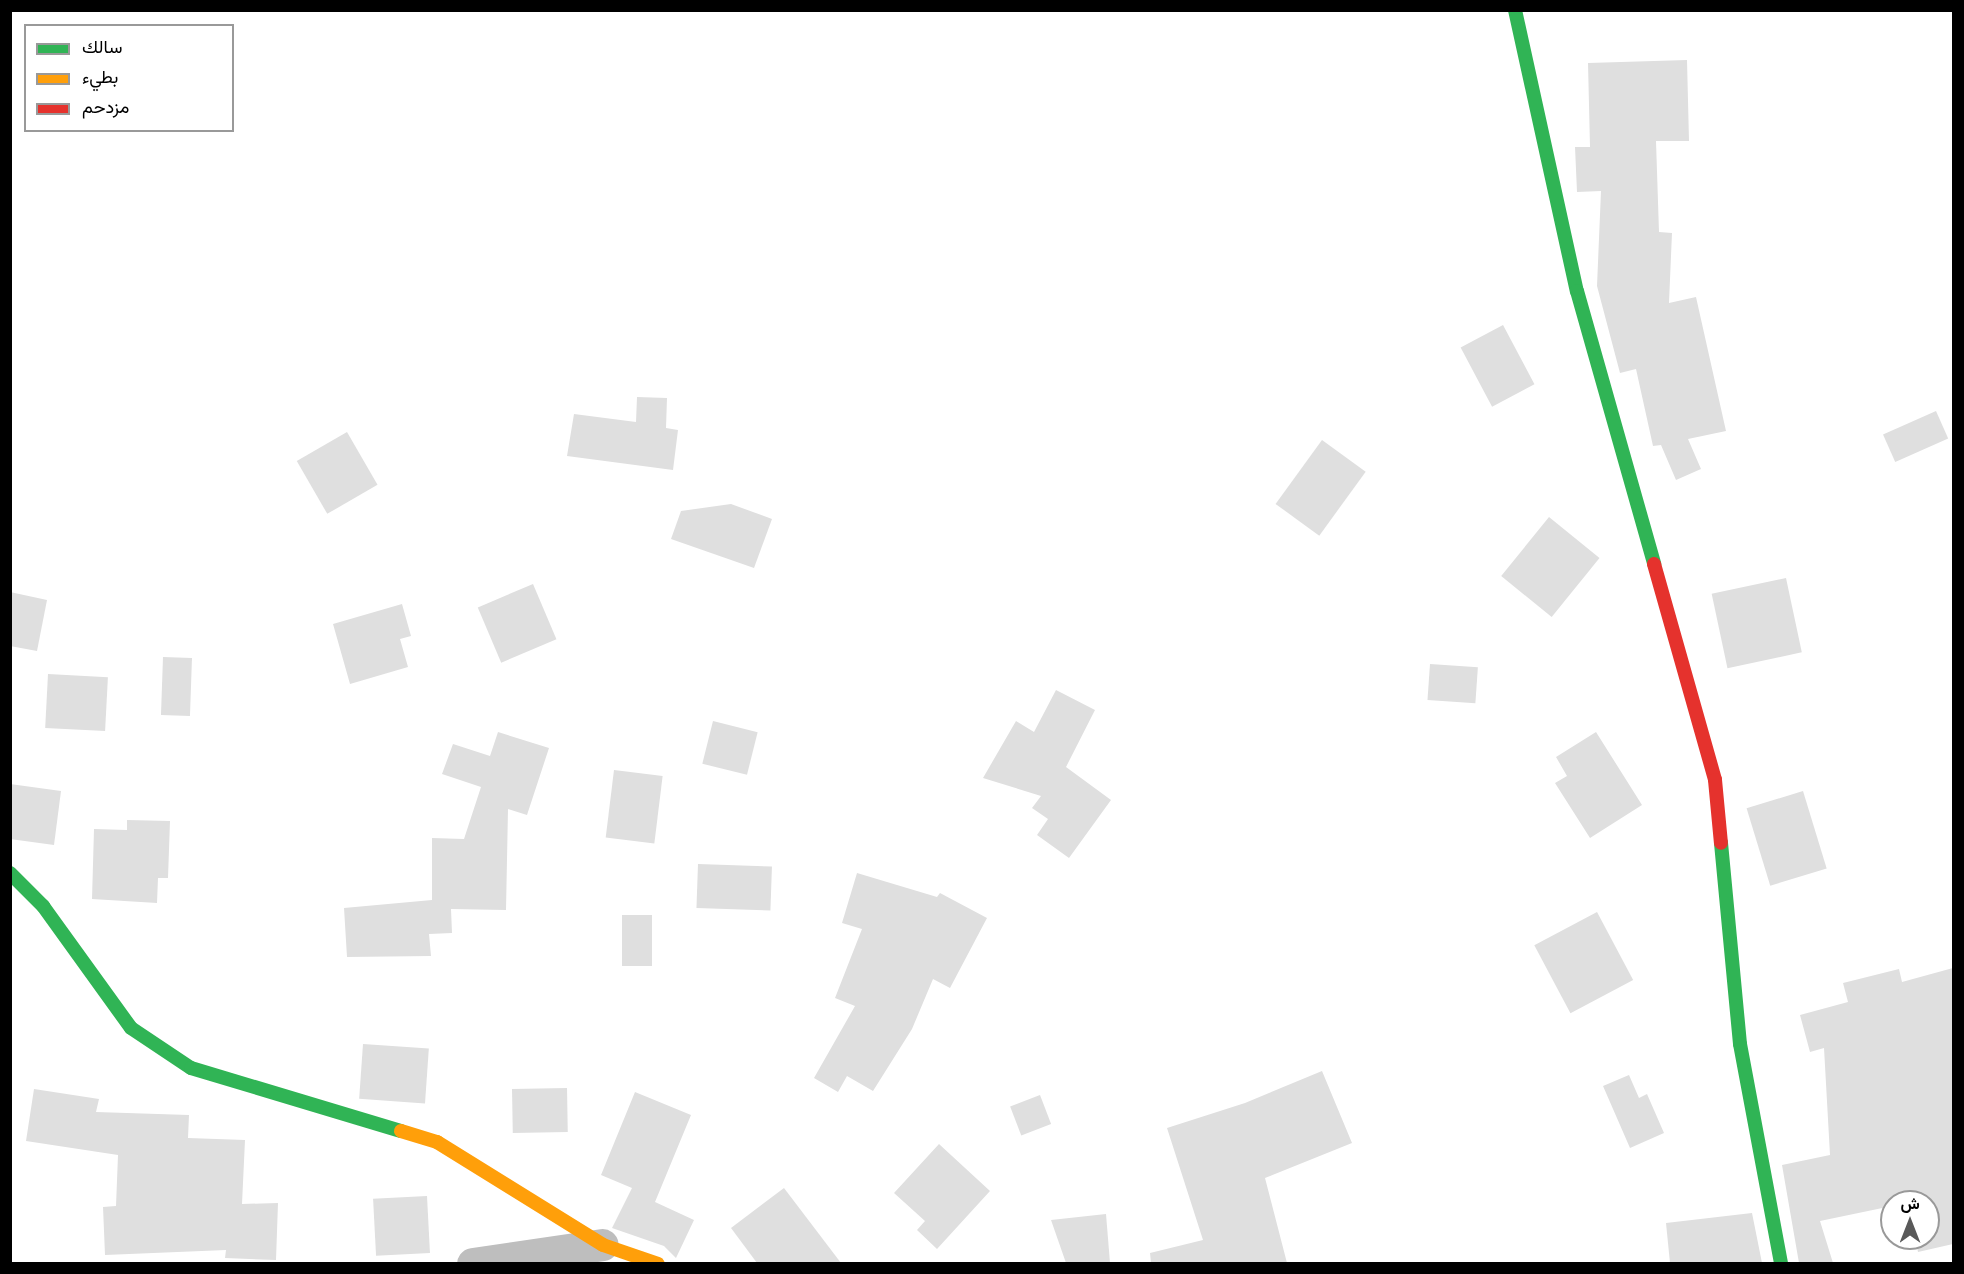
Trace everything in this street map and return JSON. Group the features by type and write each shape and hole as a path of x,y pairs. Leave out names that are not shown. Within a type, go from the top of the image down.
{"street":[{"path":"1515,10 1577,291 1715,780 1740,1044 1781,1263"},
{"path":"10,873 43,906 131,1028 191,1068 437,1142 603,1245 658,1263"},
{"path":"473,1263 603,1245"}],"building":[{"path":"1687,60 1689,141 1656,141 1659,232 1672,233 1669,303 1696,297 1726,431 1688,439 1701,469 1676,480 1661,445 1653,446 1636,369 1620,373 1597,286 1601,191 1577,192 1575,147 1590,147 1588,63"},
{"path":"1503,325 1534,384 1492,407 1461,348"},
{"path":"637,397 667,398 666,428 678,430 673,470 567,456 574,414 636,422"},
{"path":"1936,411 1948,438 1895,462 1883,435"},
{"path":"347,432 378,485 327,514 297,461"},
{"path":"1322,440 1366,472 1319,536 1276,504"},
{"path":"731,504 772,519 754,568 671,539 681,511"},
{"path":"1549,517 1600,558 1552,617 1501,576"},
{"path":"1786,578 1802,652 1727,668 1712,594"},
{"path":"533,584 556,639 501,663 478,607"},
{"path":"10,592 47,600 37,651 10,646"},
{"path":"402,604 411,636 400,639 408,667 350,684 333,624"},
{"path":"163,657 192,658 190,716 161,715"},
{"path":"1430,664 1478,667 1475,703 1427,700"},
{"path":"48,674 108,677 105,731 45,728"},
{"path":"1056,690 1095,710 1066,767 1111,800 1069,858 1037,835 1048,819 1032,808 1041,796 983,778 1016,721 1034,732"},
{"path":"713,721 758,732 747,775 702,764"},
{"path":"498,732 549,748 527,815 508,809 506,910 451,909 452,933 429,934 431,956 347,957 344,908 432,900 432,838 464,839 481,787 442,774 453,744 490,756"},
{"path":"1596,732 1642,805 1590,838 1555,783 1567,776 1556,757"},
{"path":"614,770 663,776 654,843 606,837"},
{"path":"10,784 61,791 54,845 10,839"},
{"path":"1803,791 1827,868 1770,886 1747,808"},
{"path":"127,820 170,821 168,878 158,878 157,903 92,899 94,829 127,830"},
{"path":"698,864 772,867 770,911 696,908"},
{"path":"857,873 937,897 940,893 987,918 950,988 933,979 912,1029 873,1091 847,1076 838,1092 814,1078 855,1006 835,998 862,929 842,923"},
{"path":"1597,912 1633,980 1570,1013 1534,945"},
{"path":"622,915 652,915 652,966 622,966"},
{"path":"1953,968 1953,1244 1940,1247 1940,1190 1880,1190 1880,1208 1820,1221 1833,1263 1799,1263 1782,1165 1830,1155 1824,1048 1810,1052 1800,1015 1848,1002 1843,983 1899,969 1902,982"},
{"path":"363,1044 429,1049 425,1103 359,1099"},
{"path":"1322,1071 1352,1143 1265,1178 1287,1263 1151,1263 1150,1253 1203,1240 1167,1128 1245,1103"},
{"path":"1629,1075 1639,1098 1647,1094 1664,1133 1630,1148 1603,1086"},
{"path":"567,1088 568,1132 513,1133 512,1089"},
{"path":"34,1089 99,1099 96,1112 189,1115 188,1138 245,1140 242,1204 278,1203 276,1260 225,1258 226,1250 105,1255 103,1207 116,1206 118,1155 26,1141"},
{"path":"635,1092 691,1115 655,1202 694,1220 676,1258 664,1246 612,1228 632,1188 601,1175"},
{"path":"1040,1095 1051,1124 1021,1135 1010,1106"},
{"path":"939,1144 990,1191 937,1249 917,1230 925,1221 894,1193"},
{"path":"784,1188 841,1263 757,1263 731,1228"},
{"path":"427,1196 430,1253 376,1256 373,1199"},
{"path":"1752,1213 1762,1263 1670,1263 1666,1223"},
{"path":"1106,1214 1110,1263 1066,1263 1051,1220"}],"traffic: fast":[{"path":"1515,10 1577,291 1654,564"},
{"path":"1721,843 1740,1044 1781,1264"},
{"path":"10,873 43,906 131,1028 191,1068 401,1131"}],"traffic: slow":[{"path":"401,1131 437,1142 603,1245 658,1264"}],"traffic: jam":[{"path":"1654,564 1715,780 1721,843"}]}
